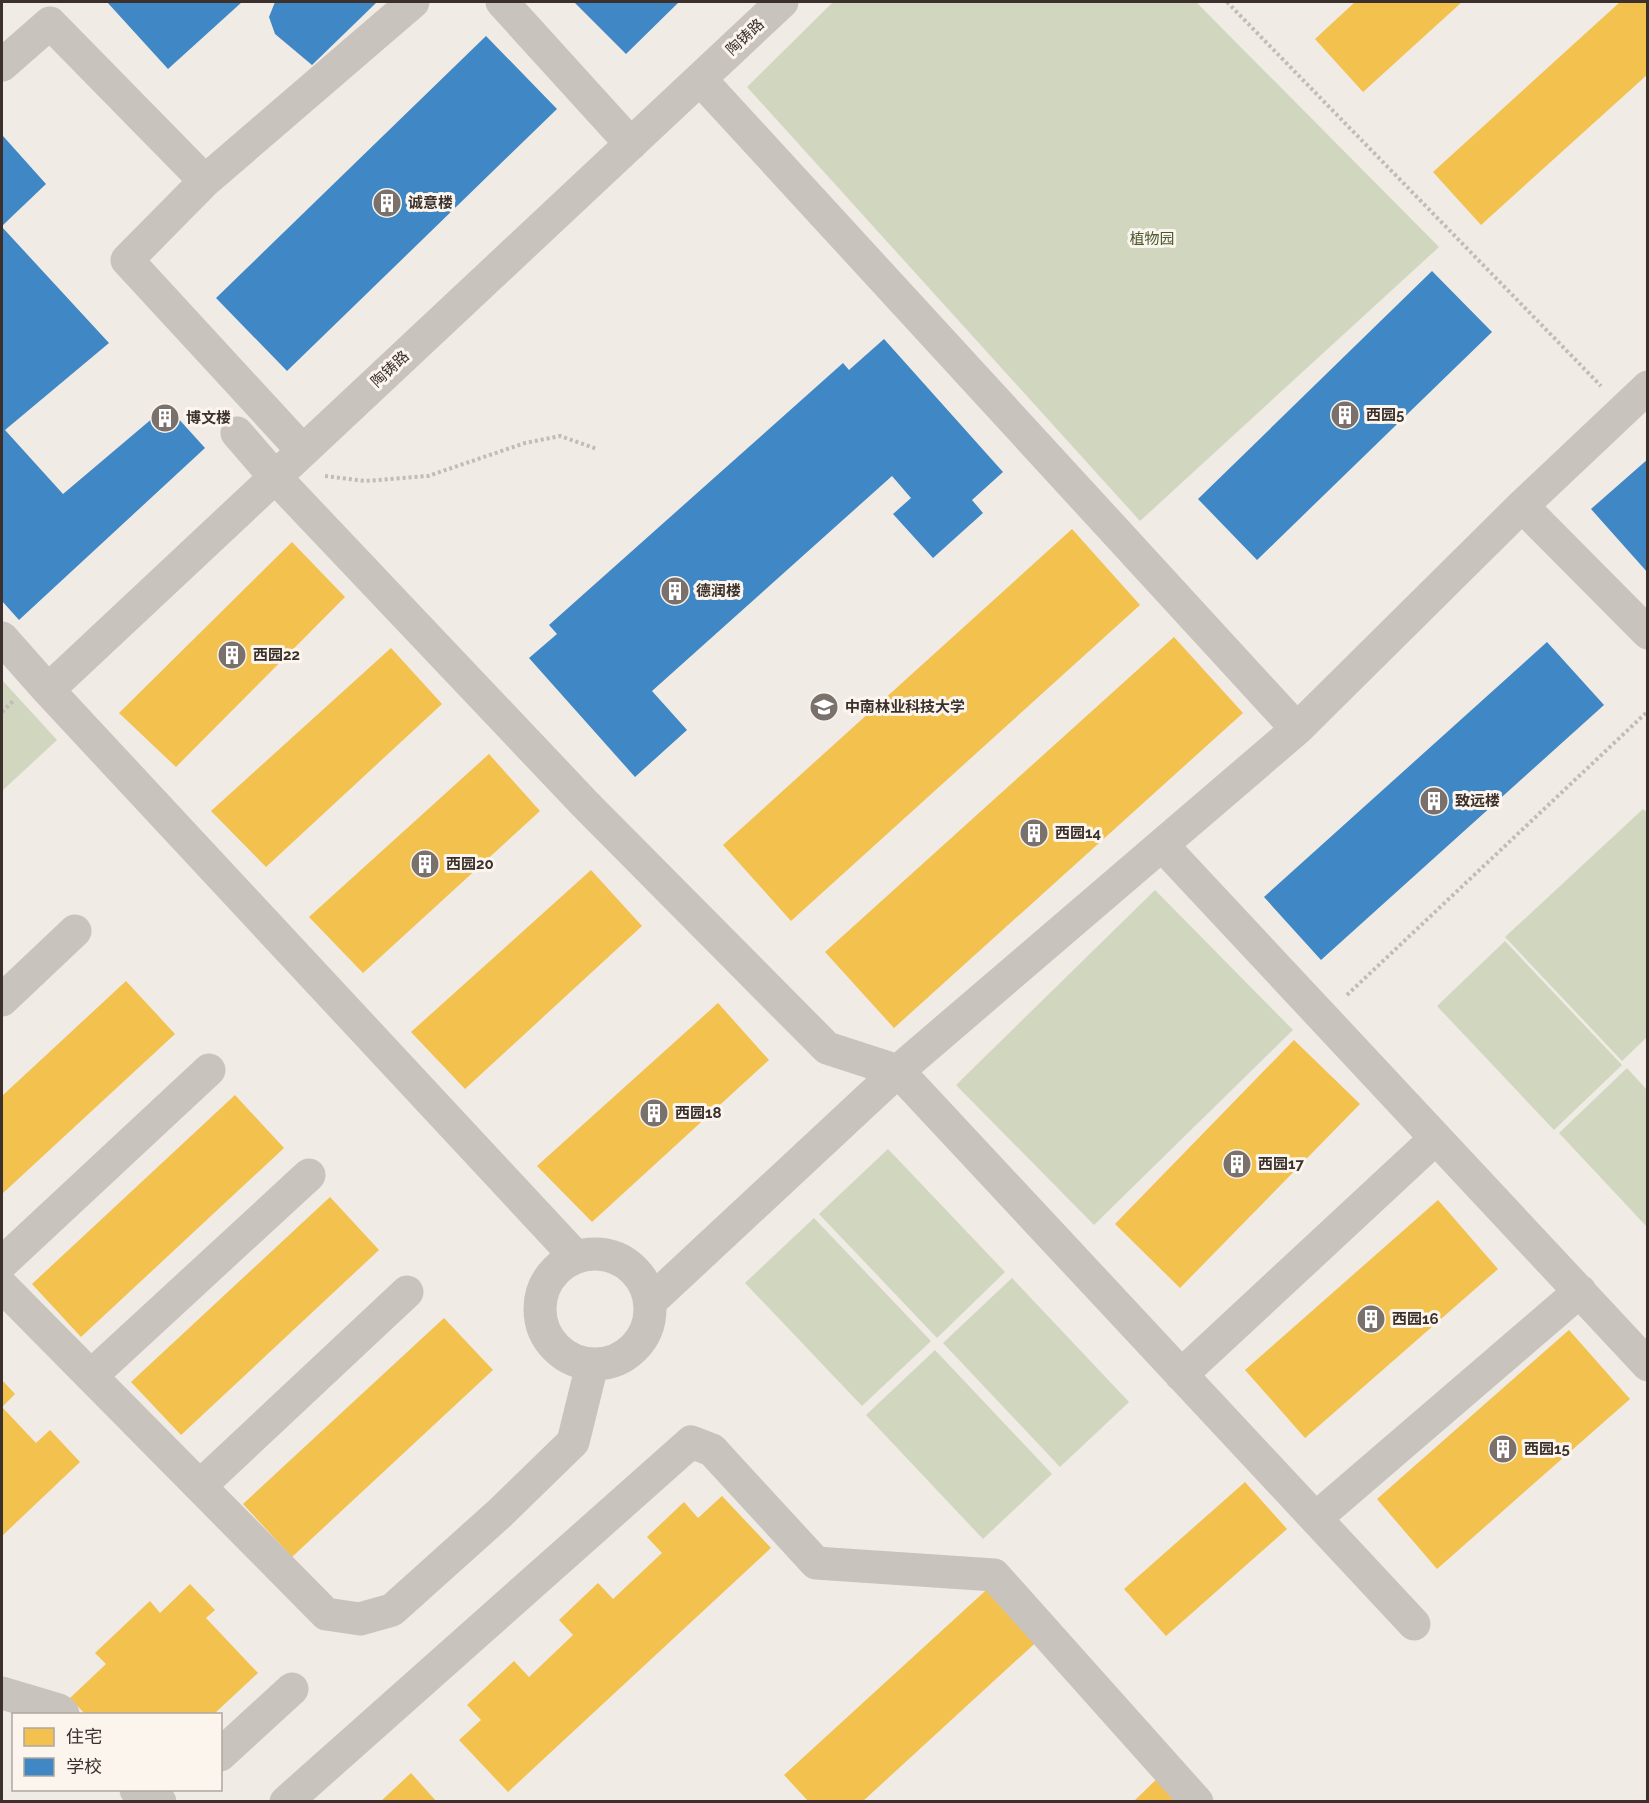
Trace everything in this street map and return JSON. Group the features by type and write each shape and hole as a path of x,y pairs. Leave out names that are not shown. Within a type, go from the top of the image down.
{"street":[{"path":"303,451 127,260 205,181 413,2"},
{"path":"502,2 631,144"},
{"name":"陶铸路","path":"48,690 782,2"},
{"path":"2,66 51,23 205,181"},
{"path":"700,79 1298,729"},
{"path":"650,1302 898,1071 1298,729 1522,506 1647,387"},
{"path":"237,433 275,477 585,804 827,1048 898,1071 1414,1624"},
{"path":"1522,506 1647,633"},
{"path":"2,638 576,1257"},
{"path":"1162,845 1647,1365"},
{"path":"2,1000 75,931"},
{"path":"2,1263 209,1070"},
{"path":"1181,1375 1436,1138"},
{"path":"91,1376 309,1175"},
{"path":"595,1254 615,1258 632,1268 644,1284 650,1302 649,1322 641,1340 627,1354 610,1363 592,1365 574,1361 558,1351 547,1337 540,1320 540,1301 546,1284 559,1268 576,1257 595,1254"},
{"path":"2,1286 326,1614 360,1619 392,1610 500,1513 573,1442 592,1365"},
{"path":"200,1486 407,1292"},
{"path":"1316,1518 1580,1292"},
{"path":"286,1802 691,1442 712,1450 816,1563 994,1575 1197,1802"},
{"path":"222,1753 292,1689"},
{"path":"2,1694 59,1710 62,1713"},
{"path":"137,1791 144,1797 160,1802 182,1791"}],"path":[{"path":"1227,2 1624,409"},
{"path":"299,501 324,476 365,481 428,476 525,443 560,436 597,449"},
{"path":"1324,1018 1647,711"}],"green space":[{"name":"植物园","path":"833,2 1196,2 1439,247 1140,521 747,87"},
{"path":"2,680 57,740 2,791"},
{"path":"1643,809 1648,813 1647,1037 1622,1061 1505,937"},
{"path":"1155,890 1293,1030 1094,1225 956,1085"},
{"path":"1505,941 1622,1065 1554,1130 1437,1006"},
{"path":"1627,1068 1647,1090 1647,1227 1559,1133"},
{"path":"888,1149 1005,1272 937,1338 819,1214"},
{"path":"814,1218 931,1341 862,1406 745,1283"},
{"path":"1012,1278 1129,1402 1060,1467 943,1343"},
{"path":"935,1350 1052,1474 983,1539 866,1415"}],"building: 住宅":[{"path":"1355,2 1462,2 1363,92 1315,39"},
{"path":"1620,2 1648,2 1648,74 1481,225 1433,172"},
{"path":"1072,529 1140,605 791,921 723,845"},
{"name":"西园22","path":"292,542 345,597 176,767 119,713"},
{"name":"西园14","path":"1174,637 1243,713 894,1028 825,952"},
{"path":"391,648 442,704 266,867 211,811"},
{"name":"西园20","path":"489,754 540,811 363,973 309,917"},
{"path":"591,870 642,926 465,1089 411,1032"},
{"path":"126,981 175,1034 2,1194 2,1096"},
{"name":"西园18","path":"718,1003 769,1060 592,1222 537,1166"},
{"name":"西园17","path":"1294,1040 1360,1104 1180,1288 1115,1224"},
{"path":"235,1095 284,1148 81,1337 32,1284"},
{"path":"330,1197 379,1250 181,1435 131,1382"},
{"name":"西园16","path":"1438,1200 1498,1269 1305,1438 1245,1370"},
{"path":"444,1318 493,1370 292,1557 243,1504"},
{"name":"西园15","path":"1569,1330 1630,1399 1437,1569 1377,1499"},
{"path":"2,1380 15,1394 2,1407"},
{"path":"2,1407 36,1443 50,1430 80,1462 2,1536"},
{"path":"1245,1482 1287,1529 1166,1636 1124,1589"},
{"path":"722,1496 771,1548 508,1792 459,1740 481,1720 467,1705 514,1661 529,1677 573,1635 559,1620 598,1583 613,1599 662,1553 647,1537 684,1502 698,1518"},
{"path":"995,1582 1044,1635 862,1802 809,1802 784,1775"},
{"path":"190,1584 215,1610 206,1618 258,1673 215,1713 84,1713 70,1698 106,1664 95,1653 150,1601 160,1613"},
{"path":"411,1773 437,1802 380,1802"},
{"path":"1163,1773 1190,1802 1133,1802"}],"building: 学校":[{"path":"107,2 242,2 168,69"},
{"path":"275,2 377,2 312,65 275,34 269,17"},
{"path":"574,2 679,2 626,54"},
{"name":"诚意楼","path":"486,36 557,109 287,371 216,298"},
{"path":"3,136 46,184 2,226 2,138"},
{"name":"博文楼","path":"2,227 109,343 5,430 63,494 167,406 205,448 19,620 2,601"},
{"name":"西园5","path":"1432,271 1492,332 1257,560 1198,499"},
{"name":"德润楼","path":"884,339 1003,472 972,500 983,513 933,558 893,514 911,498 892,476 652,691 687,730 635,777 529,658 557,634 549,625 843,363 849,370"},
{"path":"1648,459 1648,573 1591,509"},
{"name":"致远楼","path":"1547,642 1604,705 1321,960 1264,897"}],"place":[{"name":"诚意楼","path":"387,203"},
{"name":"西园5","path":"1345,415"},
{"name":"博文楼","path":"165,418"},
{"name":"德润楼","path":"675,591"},
{"name":"西园22","path":"232,655"},
{"name":"中南林业科技大学","path":"824,707"},
{"name":"致远楼","path":"1434,801"},
{"name":"西园14","path":"1034,833"},
{"name":"西园20","path":"425,864"},
{"name":"西园18","path":"654,1113"},
{"name":"西园17","path":"1237,1164"},
{"name":"西园16","path":"1371,1319"},
{"name":"西园15","path":"1503,1449"}]}
